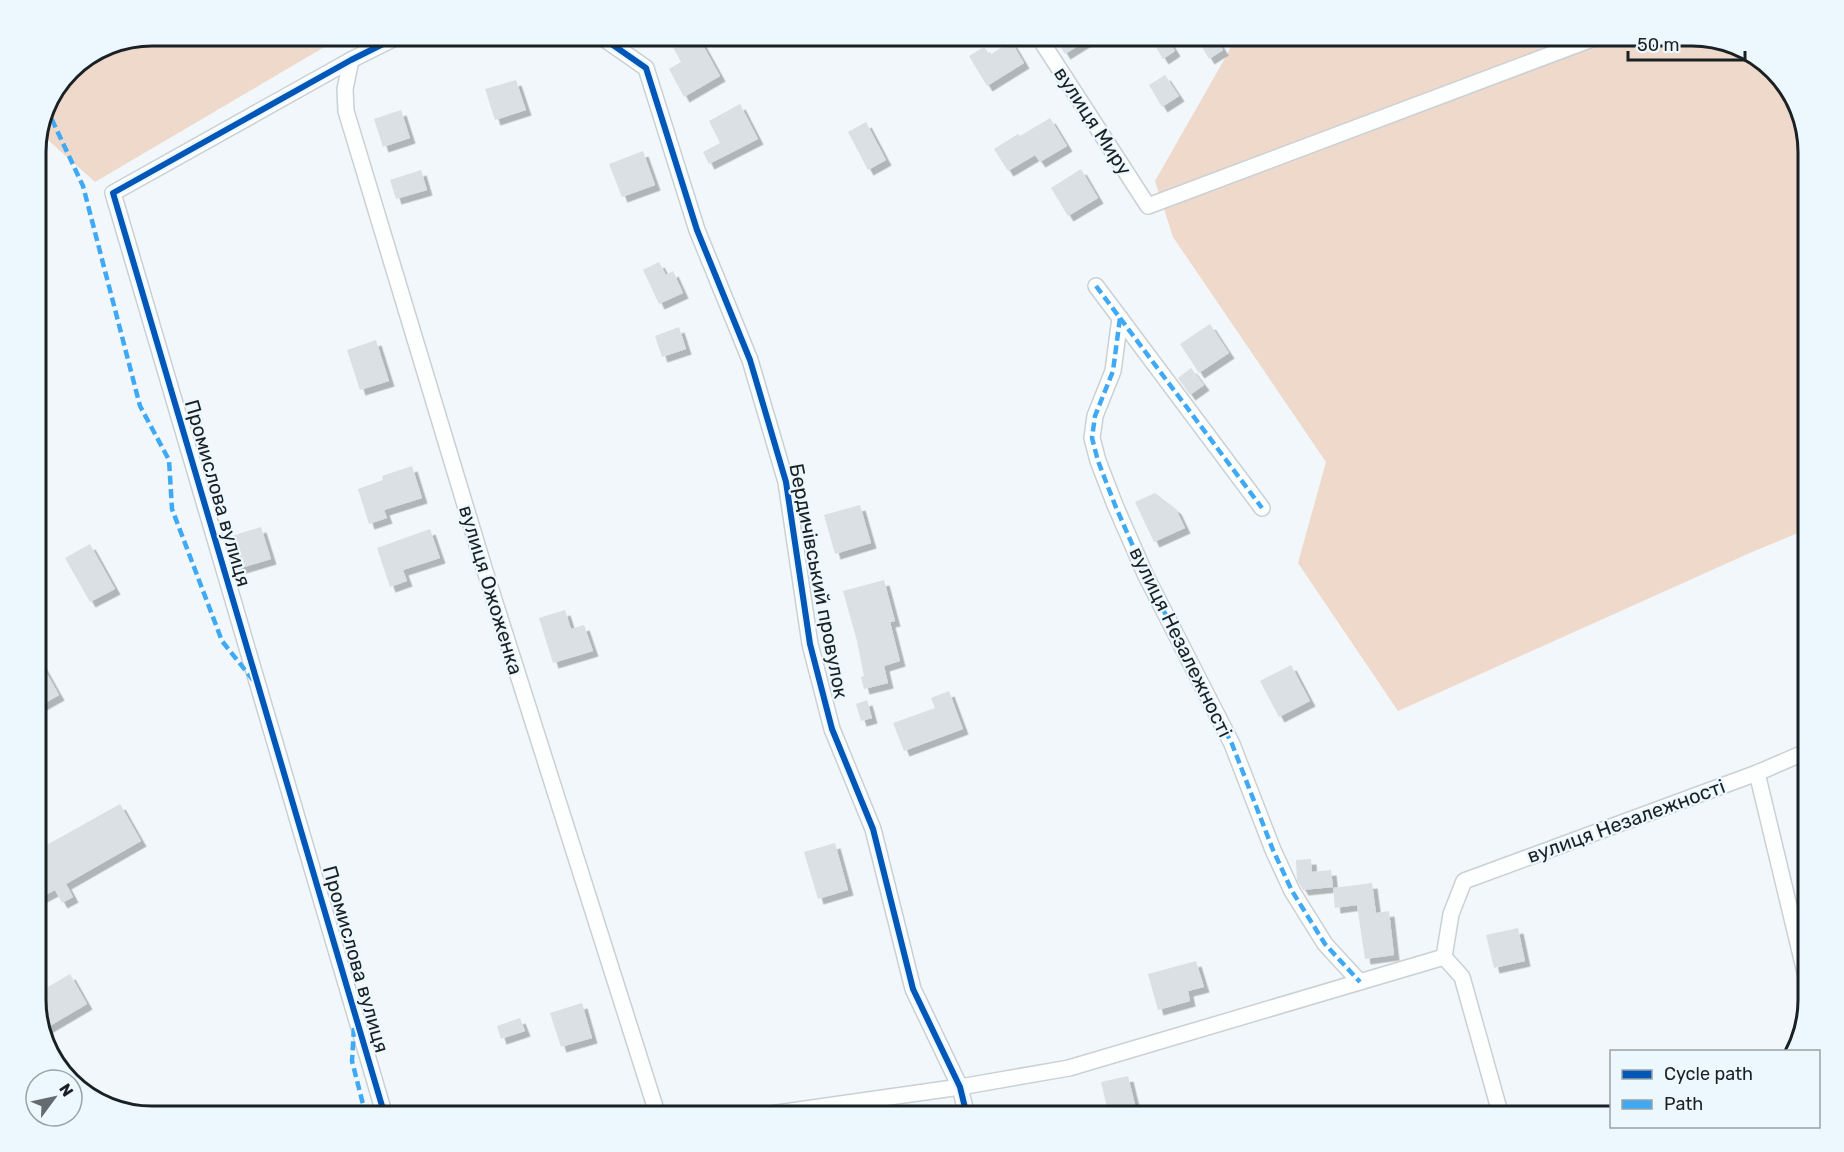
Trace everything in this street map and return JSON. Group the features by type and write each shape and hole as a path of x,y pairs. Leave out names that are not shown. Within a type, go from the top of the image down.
{"street":[{"name":"Промислова вулиця","path":"379,46 112,193 382,1106"},
{"name":"Бердичівський провулок","path":"614,46 645,68 697,230 750,360 786,482 810,644 832,729 873,829 913,989 960,1087 965,1106"},
{"name":"вулиця Миру","path":"1044,46 1148,206 1573,46"},
{"name":"вулиця Ожоженка","path":"351,60 345,89 346,111 485,571 655,1106"},
{"path":"1096,286 1262,508"},
{"name":"вулиця Незалежності","path":"1120,318 1113,370 1095,416 1092,438 1098,461 1146,576 1232,744 1273,850 1292,891 1325,944 1360,982"},
{"name":"вулиця Незалежності","path":"1444,957 1451,914 1464,881 1757,773 1798,755"},
{"path":"1757,773 1798,943"},
{"path":"826,1106 960,1087 1069,1068 1444,957 1462,977 1498,1106"}],"shaded area":[{"path":"152,46 326,46 95,182 47,139 57,106 68,88 99,61 125,50"},
{"path":"1231,46 1692,46 1719,50 1756,68 1776,88 1783,99 1797,139 1797,533 1398,711 1298,563 1326,462 1173,237 1155,181"}],"building":[{"path":"672,46 704,46 720,76 684,97 669,69 681,62"},
{"path":"1004,46 1014,46 1024,63 987,86 969,56 984,47 990,55"},
{"path":"1060,46 1078,46 1065,54"},
{"path":"1155,46 1172,46 1175,51 1163,59"},
{"path":"1201,46 1221,46 1223,50 1209,59"},
{"path":"1165,75 1179,96 1162,107 1149,85"},
{"path":"516,80 526,110 495,120 485,89"},
{"path":"740,104 758,139 709,164 703,152 720,143 709,121"},
{"path":"401,110 410,138 383,147 374,119"},
{"path":"1050,118 1067,146 1040,162 1035,155 1008,171 994,149"},
{"path":"866,122 886,160 868,170 848,132"},
{"path":"643,151 655,185 622,197 609,164"},
{"path":"1081,169 1098,198 1068,216 1051,188"},
{"path":"421,170 427,190 396,199 390,180"},
{"path":"659,262 666,275 673,271 683,293 659,304 643,270"},
{"path":"1210,324 1229,353 1199,373 1180,344"},
{"path":"679,327 686,349 662,357 655,336"},
{"path":"376,340 389,381 360,390 347,350"},
{"path":"1191,368 1204,385 1190,395 1178,378"},
{"path":"412,466 422,498 384,510 387,518 369,524 358,489 383,480 382,476"},
{"path":"1155,493 1176,509 1185,528 1154,542 1135,502"},
{"path":"860,505 871,543 835,554 824,515"},
{"path":"261,527 271,559 234,570 225,538"},
{"path":"430,529 440,558 403,570 407,581 390,587 377,548"},
{"path":"90,544 115,589 90,602 65,558"},
{"path":"884,580 895,621 890,622 900,661 884,666 888,683 864,689 861,677 864,676 857,641 843,591"},
{"path":"565,610 571,629 584,625 593,651 553,663 539,618"},
{"path":"1291,665 1310,701 1279,717 1260,681"},
{"path":"47,674 59,695 47,702"},
{"path":"949,691 963,729 904,751 893,723 935,708 931,698"},
{"path":"867,700 872,718 861,721 856,704"},
{"path":"120,804 141,841 66,884 73,897 62,903 55,890 47,894 47,845"},
{"path":"835,843 848,890 818,899 804,852"},
{"path":"1311,859 1312,872 1331,870 1333,887 1303,890 1297,880 1296,860"},
{"path":"1372,883 1376,913 1389,911 1394,955 1365,959 1357,905 1335,908 1333,888"},
{"path":"1518,928 1525,961 1494,968 1486,935"},
{"path":"1196,961 1204,987 1188,991 1190,1001 1158,1010 1148,974"},
{"path":"70,974 87,1004 50,1026 47,988"},
{"path":"582,1003 592,1038 561,1047 550,1013"},
{"path":"520,1018 525,1031 501,1039 497,1026"},
{"path":"1128,1076 1135,1106 1107,1106 1101,1082"}],"marked path":[{"path":"52,120 83,186 140,406 169,460 172,509 222,641 253,680"},
{"path":"1096,286 1120,318 1113,371 1095,416 1092,438 1098,461 1146,576 1232,744 1273,850 1292,891 1325,944 1360,982"},
{"path":"1120,318 1262,508"},
{"path":"354,1028 352,1061 363,1106"}],"cycle path":[{"path":"379,46 113,193 382,1106"},
{"path":"614,46 646,68 697,230 750,360 786,482 810,644 832,729 873,829 913,989 960,1087 965,1106"}]}
